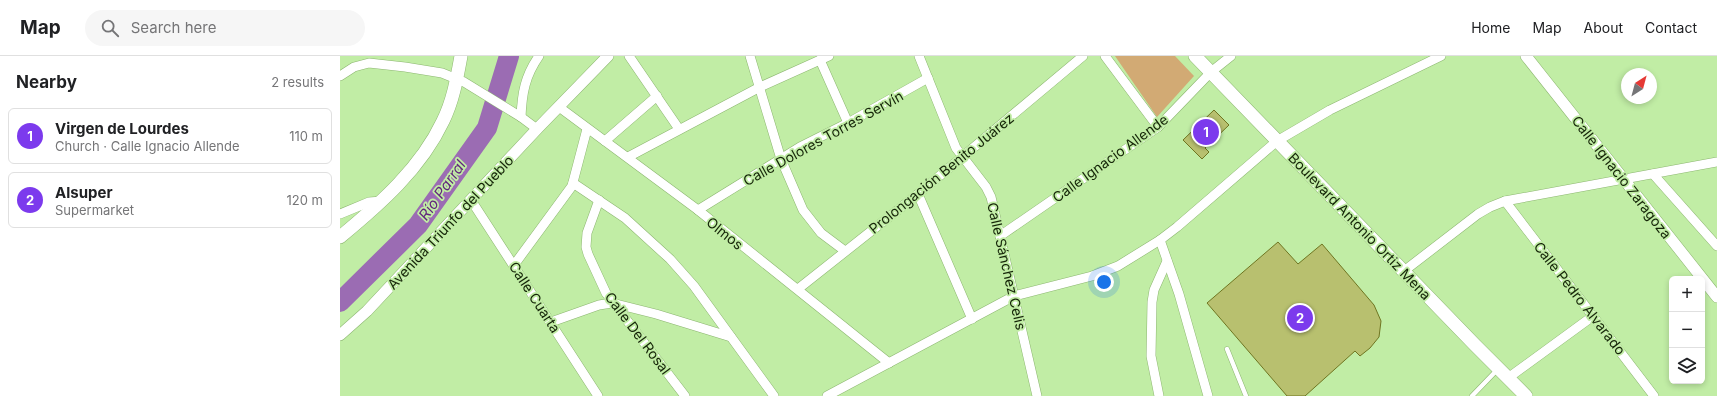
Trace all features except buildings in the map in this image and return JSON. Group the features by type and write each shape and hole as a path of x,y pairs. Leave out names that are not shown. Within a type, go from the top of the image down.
{"main road":[{"path":"340,237 383,200 422,156 444,120 461,80 461,56"},
{"name":"Boulevard Antonio Ortiz Mena","path":"1195,56 1526,396"}],"street":[{"path":"519,115 522,94 527,79 539,56"},
{"name":"Avenida Triunfo del Pueblo","path":"340,335 367,311 537,129 608,56"},
{"path":"629,56 679,129"},
{"path":"750,56 781,159 803,210 811,222 822,233 845,251"},
{"name":"Calle Sánchez Celis","path":"919,56 950,136 962,157 986,187 991,197 1037,396"},
{"name":"Prolongación Benito Juárez","path":"798,289 918,194 1082,56"},
{"path":"1105,56 1158,127"},
{"name":"Calle Ignacio Allende","path":"1000,236 1158,127 1211,72 1231,56"},
{"path":"827,396 1014,296 1106,271 1134,257 1177,227 1277,141 1330,110 1441,56"},
{"name":"Calle Ignacio Zaragoza","path":"1526,56 1717,297"},
{"path":"628,157 760,87 825,58 848,123"},
{"path":"340,76 354,67 369,63 428,70 461,80 519,115 537,129"},
{"name":"Calle Dolores Torres Servín","path":"698,210 800,147 848,123 928,78"},
{"path":"605,141 657,96"},
{"name":"Olmos","path":"559,107 698,210 889,363"},
{"path":"514,265 573,183 587,129"},
{"path":"1404,271 1478,214 1504,201 1717,162"},
{"path":"1653,174 1717,246"},
{"path":"573,183 600,200 630,223 670,259 694,286 774,396"},
{"path":"918,194 972,319"},
{"path":"340,214 369,202 383,200"},
{"name":"Calle Cuarta","path":"471,200 598,396"},
{"name":"Calle Del Rosal","path":"600,200 587,234 586,247 606,293 685,396"},
{"name":"Calle Pedro Alvarado","path":"1504,201 1654,396"},
{"path":"1160,240 1208,396"},
{"path":"1160,396 1151,356 1152,302 1154,290 1167,261"},
{"path":"551,322 599,305 614,304 656,314 731,337"},
{"path":"1508,378 1593,316"}],"lane":[{"path":"1227,349 1246,396"},
{"path":"1472,396 1498,368"}],"shaded area":[{"path":"1115,56 1175,56 1194,76 1157,117"}],"waterway":[{"name":"Río Parral","path":"340,302 418,225 487,128 509,56"}],"place":[{"name":"Virgen de Lourdes","path":"1206,132"},
{"name":"Alsuper","path":"1300,318"}]}
